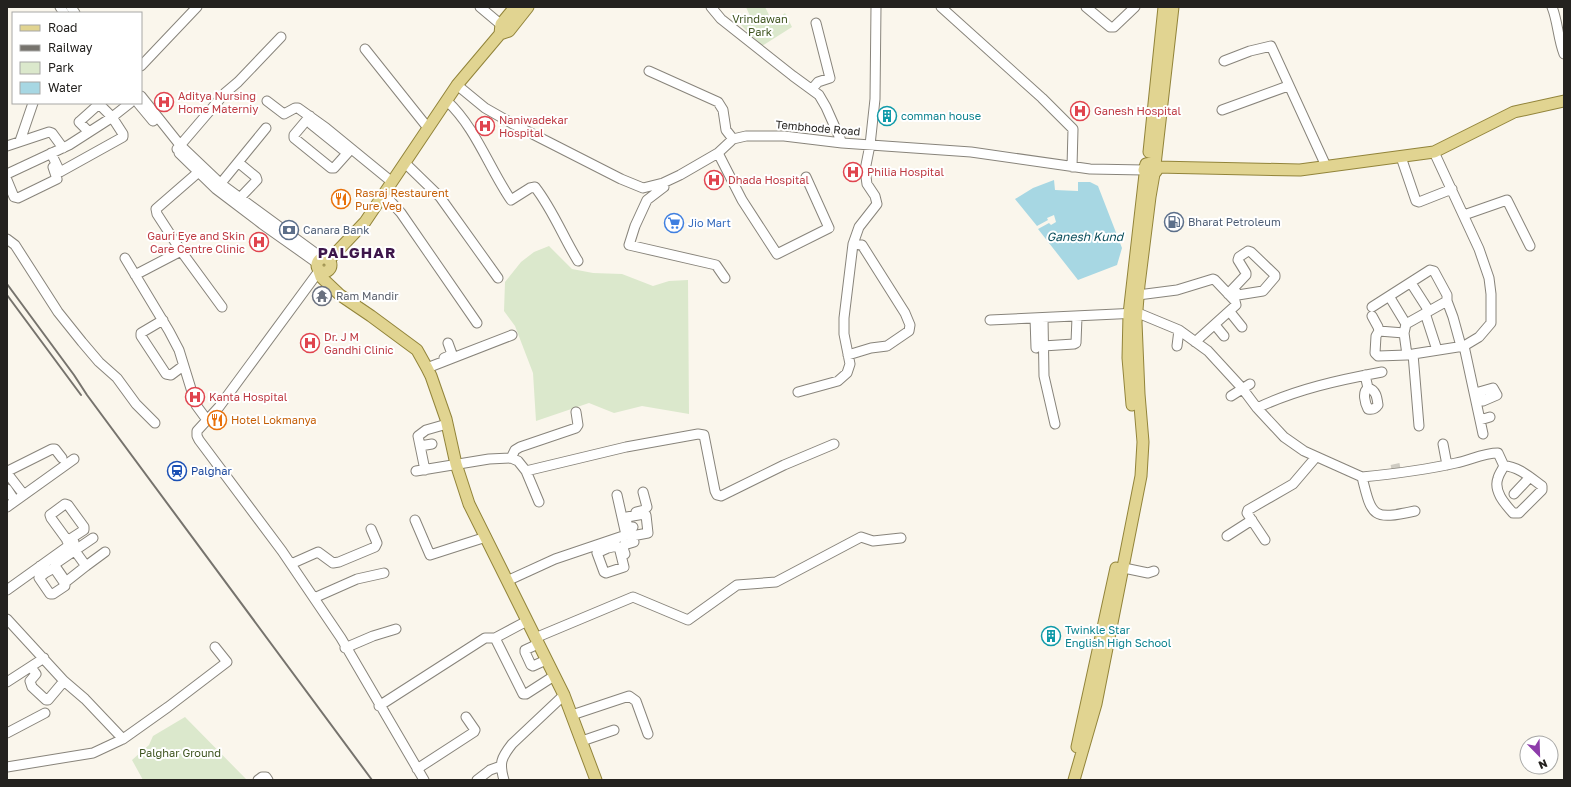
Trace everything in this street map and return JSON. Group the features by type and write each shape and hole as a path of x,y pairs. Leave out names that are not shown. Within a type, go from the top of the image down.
{"main road":[{"path":"503,30 514,7"},
{"path":"528,7 503,30 457,85 365,222 322,263 321,277 340,295 417,350 427,367 447,424 456,464 469,504 564,695 596,780"},
{"path":"1116,588 1124,568 1141,476 1143,442 1136,322 1133,314 1138,295 1164,7"},
{"path":"1068,780 1101,658 1116,588 1132,492 1135,462 1135,436 1128,358 1150,169 1173,7"},
{"path":"1150,169 1300,170 1434,152 1514,112 1564,101"},
{"path":"1074,780 1096,704 1101,658"}],"street":[{"path":"142,65 197,7"},
{"path":"480,7 503,30"},
{"path":"711,7 721,19 819,95 842,143"},
{"path":"798,392 838,381 847,373 850,364 844,334 844,318 853,244 859,227 878,204 867,184 865,170 870,145 875,99 876,7"},
{"path":"941,7 1042,98 1074,129 1072,167"},
{"path":"1086,7 1110,27 1114,27 1135,7"},
{"path":"1552,7 1555,15 1559,41 1564,54"},
{"path":"812,89 818,82 830,78 816,23"},
{"path":"178,148 225,93 238,82 281,37"},
{"path":"1224,61 1250,51 1271,46 1288,86 1316,142 1326,166"},
{"path":"366,49 428,128"},
{"path":"457,85 485,108 513,124 621,179 643,188 663,183 680,175 718,153 733,138 726,130 723,110 718,102 649,71"},
{"path":"1222,110 1288,86"},
{"path":"142,97 178,148"},
{"path":"267,101 284,114 287,114 294,108 298,108 308,119 392,182"},
{"path":"447,101 458,112 470,129 498,181 511,200 530,188 535,187 558,223 569,247 578,261"},
{"path":"20,141 33,104"},
{"path":"49,154 60,172 116,141 122,137 123,134 112,117 99,104 79,122 89,132"},
{"path":"7,174 63,148 112,117 129,104"},
{"path":"139,104 178,148 218,187 322,263 219,407 198,431 197,436 198,440 290,564 341,638 345,648 424,780"},
{"path":"308,119 294,135 294,138 331,168 334,168 349,151"},
{"path":"218,187 266,128"},
{"path":"7,146 49,132 52,133 63,148"},
{"name":"Tembhode Road","path":"733,138 746,136 784,136 842,143 970,152 1072,167 1150,169"},
{"path":"1434,152 1480,249 1489,278 1491,294 1491,323 1479,337 1463,346 1410,354 1378,356 1375,353 1376,336 1379,331 1372,312 1389,296 1430,270 1434,271 1447,295 1446,301 1453,316 1463,346 1477,390 1483,434"},
{"path":"718,153 742,200 777,254 829,228 806,177"},
{"path":"7,180 14,197 18,198 57,178 49,154"},
{"path":"1401,156 1416,201 1418,202 1452,189"},
{"path":"237,201 257,180 256,177 239,163"},
{"path":"405,163 440,197 498,278"},
{"path":"200,170 156,209 157,214 181,251 222,307"},
{"path":"663,183 664,187 647,200 635,226 629,245 716,265 725,278"},
{"path":"384,194 401,213 477,323"},
{"path":"1464,215 1507,200 1530,246"},
{"path":"7,239 16,245 54,305 82,342 99,362 117,378 136,404 155,423"},
{"path":"848,355 870,348 887,346 909,331 910,325 905,313 862,245 853,244"},
{"path":"135,274 181,251"},
{"path":"1138,295 1177,290 1212,279 1231,291 1238,294 1263,291 1276,277 1251,252 1248,252 1239,257 1238,260 1246,275 1231,291"},
{"path":"125,258 163,320 178,350 196,405 207,420"},
{"path":"1411,283 1427,312 1437,350"},
{"path":"1195,342 1236,305 1231,291"},
{"path":"1389,296 1405,328 1410,354 1419,426"},
{"path":"1379,331 1405,328 1427,312 1446,301"},
{"path":"1230,312 1242,327"},
{"path":"990,320 1133,314 1179,330 1208,351 1246,386 1257,408 1284,437 1304,452 1362,477 1447,465 1495,453 1498,454 1504,466"},
{"path":"1040,347 1074,344 1076,342 1077,317"},
{"path":"1039,318 1040,347 1044,376 1055,424"},
{"path":"163,320 141,333 141,336 166,374 171,375 183,366"},
{"path":"1215,325 1224,336"},
{"path":"1177,346 1179,330"},
{"path":"427,367 512,335"},
{"path":"427,367 452,354 448,343"},
{"path":"1257,408 1300,390 1333,381 1382,372"},
{"path":"1365,375 1368,388"},
{"path":"1231,396 1246,386"},
{"path":"510,458 515,450 520,447 576,428 578,425 576,412"},
{"path":"1480,420 1490,417"},
{"path":"447,424 426,430 420,434 418,438 420,446 420,470 500,457 510,458 518,461 526,471 539,502"},
{"path":"526,471 626,447 698,434 704,435 714,491 721,496 784,465 834,444"},
{"path":"420,446 432,444"},
{"path":"1443,444 1447,465"},
{"path":"24,495 7,473 8,471 52,449 55,449 62,458"},
{"path":"1265,540 1247,513 1248,510 1293,484 1316,457"},
{"path":"7,507 74,459"},
{"path":"1504,466 1510,466 1530,477 1542,486 1542,490 1519,513 1513,513 1502,501 1497,484 1498,478 1504,466"},
{"path":"1362,477 1369,504 1373,511 1380,515 1393,516 1415,511"},
{"path":"1514,494 1530,477"},
{"path":"7,489 15,501"},
{"path":"623,507 629,513 644,510 647,507 644,492"},
{"path":"620,496 628,530 634,542"},
{"path":"415,520 430,555 486,537"},
{"path":"1227,536 1252,520"},
{"path":"290,564 318,552 333,563 363,552 375,546 377,543 371,529"},
{"path":"507,581 555,559 607,545 628,530"},
{"path":"7,590 42,570 70,546 91,534"},
{"path":"546,660 533,666 531,665 525,652 537,641 632,597 688,620 737,586 776,582 861,537 873,540 901,538"},
{"path":"628,560 623,548 624,545 644,538"},
{"path":"70,546 86,566"},
{"path":"70,546 55,564 64,579 67,580 105,552"},
{"path":"1124,568 1148,573 1154,571"},
{"path":"314,598 357,579 384,573"},
{"path":"7,619 64,680 85,699 123,739"},
{"path":"497,641 527,621"},
{"path":"345,648 373,636 396,629"},
{"path":"379,706 485,638 497,641 519,632"},
{"path":"497,641 523,694 526,694 554,676"},
{"path":"7,767 93,752 123,739 227,662 216,647"},
{"path":"44,658 30,681 32,687 46,700 48,700 64,680"},
{"path":"7,682 36,670"},
{"path":"504,780 501,766 505,754 512,744 564,695"},
{"path":"572,715 629,696 636,701 648,734"},
{"path":"7,733 45,713"},
{"path":"417,769 474,732 475,730 466,717"},
{"path":"582,741 614,730"},
{"path":"477,780 490,770 501,766"},
{"path":"258,780 262,777 266,777 268,780"}],"green space":[{"name":"Vrindawan Park","path":"746,7 765,7 773,23 785,13 792,27 762,46 738,22 750,16"},
{"path":"549,246 572,269 593,273 622,274 653,286 669,281 688,280 689,414 642,406 614,413 589,403 536,421 533,373 515,326 504,311 505,282 521,262 534,252"},
{"name":"Palghar Ground","path":"185,717 247,780 143,780 132,760 149,745 153,736"}],"water":[{"name":"Ganesh Kund","path":"1054,180 1055,190 1078,191 1078,182 1090,182 1098,186 1122,248 1117,265 1078,280 1038,229 1049,223 1051,225 1056,222 1054,215 1047,218 1048,220 1037,226 1015,199 1033,188"}],"tunnel":[{"path":"1395,464 1396,469"}],"railway":[{"path":"7,284 87,395 372,780"},
{"path":"7,295 81,395"}],"place":[{"name":"Aditya Nursing Home Materniy","path":"164,102"},
{"name":"Ganesh Hospital","path":"1080,111"},
{"name":"comman house","path":"887,116"},
{"name":"Naniwadekar Hospital","path":"485,126"},
{"name":"Philia Hospital","path":"853,172"},
{"name":"Dhada Hospital","path":"714,180"},
{"name":"Rasraj Restaurent Pure Veg","path":"341,199"},
{"name":"Bharat Petroleum","path":"1174,222"},
{"name":"Jio Mart","path":"674,223"},
{"name":"Canara Bank","path":"289,230"},
{"name":"Gauri Eye and Skin Care Centre Clinic","path":"259,242"},
{"name":"Ram Mandir","path":"322,296"},
{"name":"Dr. J M Gandhi Clinic","path":"310,343"},
{"name":"Kanta Hospital","path":"195,397"},
{"name":"Hotel Lokmanya","path":"217,420"},
{"name":"Palghar","path":"177,471"},
{"name":"Twinkle Star English High School","path":"1051,636"}],"district":[{"name":"PALGHAR","path":"357,253"}]}
